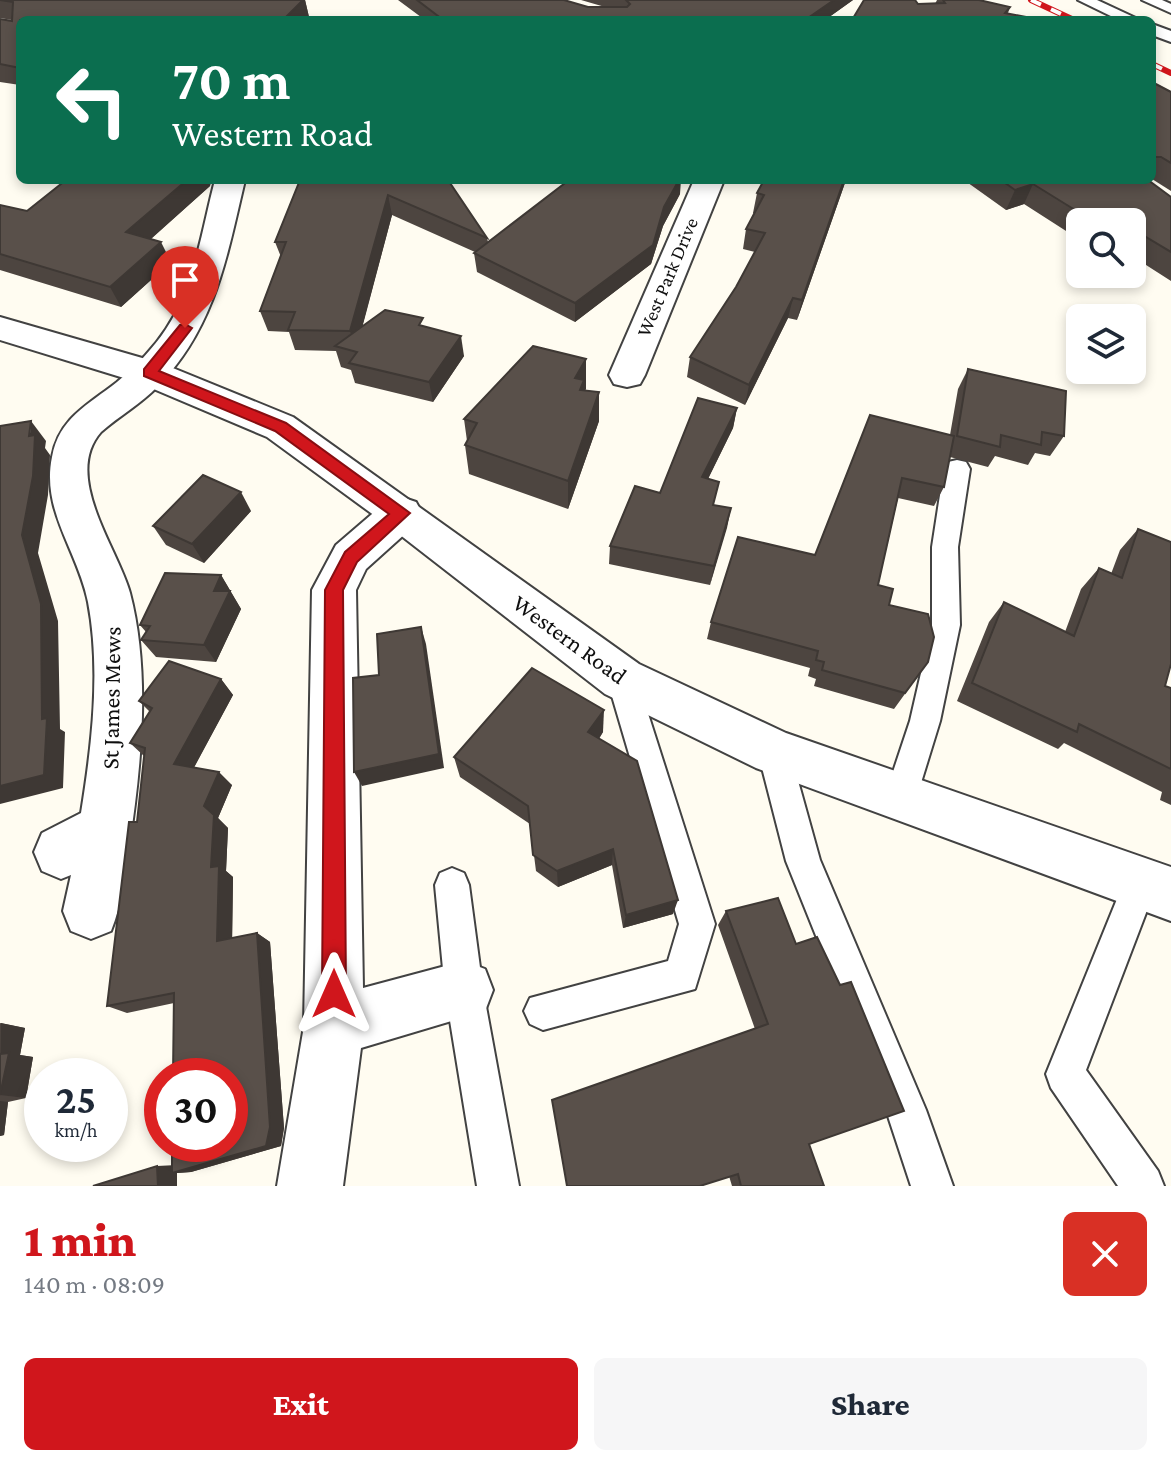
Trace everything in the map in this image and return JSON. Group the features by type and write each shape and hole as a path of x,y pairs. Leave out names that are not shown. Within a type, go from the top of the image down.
{"street":[{"name":"St James Mews","path":"91,911 108,827 116,693 113,619 98,564 80,530 67,494 70,463 79,433 96,414 118,401 150,373 185,328 195,308 229,184"},
{"name":"West Park Drive","path":"627,375 707,184"},
{"name":"Western Road","path":"0,328 150,373 280,427 401,513 622,679 774,752 1155,889"},
{"path":"310,1186 334,1026 334,590 351,557 401,513"},
{"path":"61,852 108,827"},
{"path":"334,1026 464,990"}],"lane":[{"path":"1085,0 1123,16"},
{"path":"1149,0 1171,9"},
{"path":"900,799 925,721 946,625 945,547 957,469"},
{"path":"543,1011 682,976 697,924 622,679"},
{"path":"774,752 803,861 906,1110 932,1186"},
{"path":"452,885 464,990 498,1186"},
{"path":"1143,1186 1065,1074 1155,889"}],"building":[{"path":"0,0 303,0 287,16 16,16 16,67 0,64 0,19 12,21 13,2"},
{"path":"417,0 564,0 588,7 627,7 630,4 626,0 834,0 811,16 438,16"},
{"path":"864,0 915,0 918,4 979,0 1010,7 1005,13 1021,16 854,16"},
{"path":"1156,84 1171,92 1171,163 1156,157"},
{"path":"61,184 182,184 126,232 161,242 110,287 0,254 0,205 27,211"},
{"path":"298,184 451,184 487,238 388,195 350,331 288,330 295,312 260,311 286,242 275,242"},
{"path":"564,184 677,184 664,207 653,245 575,303 474,253"},
{"path":"762,184 843,184 802,300 793,298 749,385 690,357 736,287 765,233 746,229 764,195 757,193"},
{"path":"1007,184 1033,184 1015,190"},
{"path":"1033,184 1153,184 1171,197 1171,252 1146,237 1146,208 1072,208"},
{"path":"385,310 423,318 419,325 461,336 429,382 349,363 357,352 335,346"},
{"path":"533,346 586,359 575,378 584,380 580,390 599,392 568,481 465,445 477,423 464,419"},
{"path":"968,369 1066,391 1064,436 1042,432 1041,445 1001,435 1000,447 957,436"},
{"path":"698,398 737,408 702,477 719,482 713,505 731,508 714,566 610,546 635,486 660,493"},
{"path":"870,415 954,436 944,487 902,478 878,585 893,589 889,605 928,614 934,637 928,662 905,693 822,670 824,662 816,660 818,651 711,622 738,537 815,555"},
{"path":"31,421 29,436 35,435 33,476 22,535 41,604 42,719 47,718 44,775 0,786 0,426"},
{"path":"203,475 241,492 192,544 153,526"},
{"path":"1138,529 1171,542 1171,664 1165,686 1171,688 1171,769 1079,724 1077,732 972,683 1004,602 1074,636 1099,568 1122,578"},
{"path":"165,573 221,575 214,591 230,591 204,645 141,640 150,626 140,625"},
{"path":"421,627 439,754 354,772 353,678 379,675 377,634"},
{"path":"169,661 221,679 174,764 219,772 204,806 214,815 211,867 219,866 217,941 257,933 270,1127 266,1146 248,1151 248,1058 173,1058 174,993 107,1006 129,822 137,822 145,748 130,743 152,708 139,701"},
{"path":"532,668 604,710 588,732 637,761 678,900 626,915 613,849 557,871 533,855 528,806 454,757"},
{"path":"778,898 796,944 817,937 840,985 851,982 904,1111 809,1144 824,1186 741,1186 738,1174 700,1186 567,1186 552,1100 768,1024 726,911"},
{"path":"9,1053 0,1095 0,1054"},
{"path":"172,1162 210,1162 172,1173"},
{"path":"157,1166 158,1186 93,1186"}],"railway":[{"path":"1031,0 1065,16"},
{"path":"1156,66 1171,73"}],"route":[{"path":"185,328 150,373 280,427 401,513 351,557 334,590 334,994"}]}
